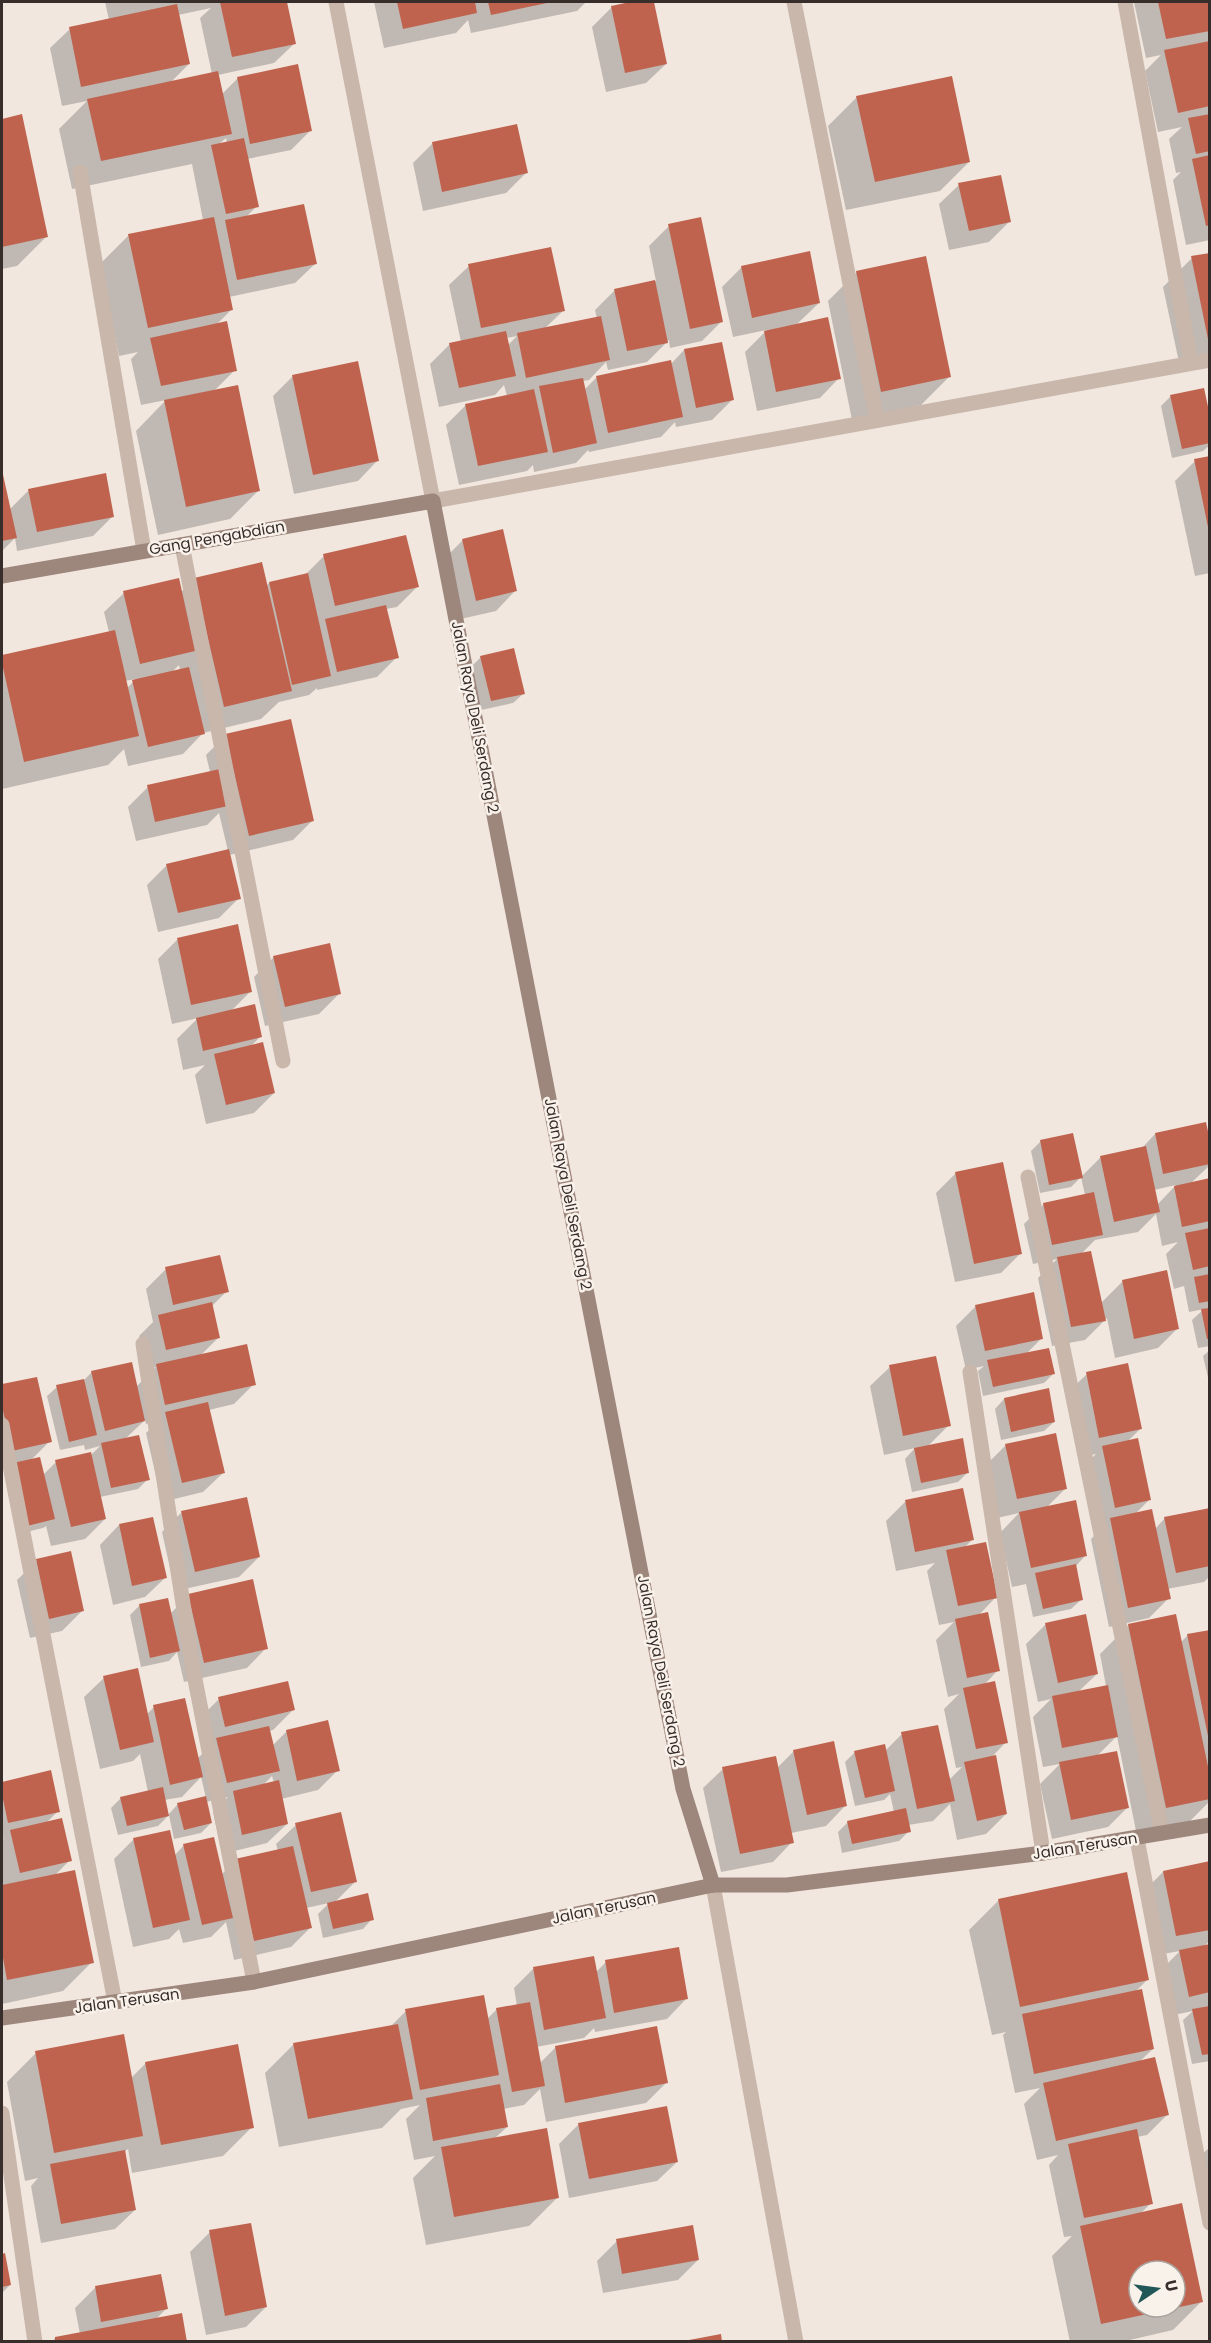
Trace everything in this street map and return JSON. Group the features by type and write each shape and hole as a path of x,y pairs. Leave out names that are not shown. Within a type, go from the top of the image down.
{"street":[{"path":"336,2 433,501 1209,360"},
{"path":"794,2 877,420"},
{"path":"1125,2 1191,362"},
{"path":"80,172 144,551"},
{"name":"Gang Pengabdian","path":"2,576 433,501"},
{"name":"Jalan Raya Deli Serdang 2","path":"433,501 681,1777 713,1885"},
{"path":"182,545 283,1061"},
{"path":"1028,1178 1162,1833"},
{"path":"143,1344 193,1669 254,1982"},
{"path":"970,1372 1043,1853"},
{"path":"2,1425 115,2002"},
{"name":"Jalan Terusan","path":"2,2018 254,1982 713,1885 787,1885 1043,1853 1137,1839 1209,1825"},
{"path":"1137,1839 1209,2223"},
{"path":"713,1885 796,2342"},
{"path":"2,2113 35,2342"}],"building":[{"path":"220,2 287,2 296,44 232,57"},
{"path":"397,2 475,2 477,13 403,29"},
{"path":"488,2 547,2 547,3 491,15"},
{"path":"630,2 654,2 667,64 625,73 611,6"},
{"path":"1158,2 1210,2 1210,31 1166,39"},
{"path":"177,4 190,64 81,87 69,27"},
{"path":"1210,41 1210,106 1178,113 1164,50"},
{"path":"298,64 312,131 250,144 237,77"},
{"path":"218,71 232,134 101,161 87,99"},
{"path":"952,76 970,162 875,182 856,96"},
{"path":"22,114 48,237 2,247 2,119"},
{"path":"1210,114 1210,151 1196,154 1188,118"},
{"path":"517,124 528,173 442,192 432,142"},
{"path":"244,138 259,207 226,214 211,145"},
{"path":"1210,155 1210,225 1206,226 1192,159"},
{"path":"1001,175 1011,222 969,231 958,183"},
{"path":"304,204 317,264 237,280 225,220"},
{"path":"214,217 233,310 148,328 128,234"},
{"path":"701,217 723,322 690,329 668,224"},
{"path":"551,247 565,311 481,328 468,264"},
{"path":"810,251 820,303 752,318 741,266"},
{"path":"1210,253 1210,339 1208,339 1191,256"},
{"path":"926,256 951,377 881,392 856,271"},
{"path":"655,280 668,343 627,351 614,289"},
{"path":"601,316 610,360 526,378 517,333"},
{"path":"828,317 841,379 776,392 764,331"},
{"path":"227,321 237,371 161,386 150,338"},
{"path":"506,331 516,376 459,388 449,343"},
{"path":"722,342 734,400 696,408 684,349"},
{"path":"671,360 683,417 608,433 596,376"},
{"path":"358,361 379,461 313,475 292,375"},
{"path":"583,378 597,443 553,453 539,386"},
{"path":"238,385 260,491 186,507 164,400"},
{"path":"1204,388 1210,416 1210,443 1182,449 1170,395"},
{"path":"534,389 548,452 478,466 465,404"},
{"path":"1210,456 1210,527 1208,527 1194,459"},
{"path":"2,470 17,538 2,541"},
{"path":"106,473 114,517 37,532 28,489"},
{"path":"503,529 517,591 476,601 462,539"},
{"path":"406,535 419,587 335,606 323,554"},
{"path":"262,562 292,691 224,707 194,578"},
{"path":"308,573 331,676 292,685 269,582"},
{"path":"179,578 195,651 140,664 123,591"},
{"path":"386,605 399,658 337,672 325,619"},
{"path":"115,630 139,736 24,762 2,655"},
{"path":"514,648 525,694 491,701 480,656"},
{"path":"189,667 205,734 148,747 132,680"},
{"path":"291,719 314,821 249,836 225,734"},
{"path":"220,769 228,806 155,822 147,785"},
{"path":"229,849 241,899 178,913 166,864"},
{"path":"238,924 252,992 191,1005 177,938"},
{"path":"330,943 341,994 285,1007 273,956"},
{"path":"255,1004 262,1037 203,1051 196,1018"},
{"path":"263,1042 275,1093 226,1105 214,1054"},
{"path":"1206,1122 1210,1141 1210,1164 1163,1174 1155,1133"},
{"path":"1073,1133 1083,1178 1049,1185 1040,1140"},
{"path":"1146,1146 1160,1212 1114,1222 1100,1156"},
{"path":"1003,1162 1022,1254 974,1264 955,1172"},
{"path":"1210,1178 1210,1221 1182,1227 1174,1186"},
{"path":"1094,1192 1103,1235 1052,1245 1043,1203"},
{"path":"1210,1228 1210,1266 1193,1270 1185,1233"},
{"path":"1091,1251 1106,1321 1071,1327 1057,1257"},
{"path":"220,1255 229,1292 173,1305 165,1267"},
{"path":"1167,1270 1179,1329 1134,1339 1122,1280"},
{"path":"1210,1274 1210,1301 1199,1303 1194,1277"},
{"path":"1034,1292 1043,1339 985,1351 975,1305"},
{"path":"212,1302 220,1338 166,1350 158,1315"},
{"path":"1210,1308 1210,1339 1207,1339 1201,1309"},
{"path":"247,1344 256,1385 165,1405 156,1364"},
{"path":"1049,1348 1055,1374 993,1387 987,1360"},
{"path":"936,1356 951,1426 903,1436 889,1365"},
{"path":"132,1362 145,1421 105,1431 91,1371"},
{"path":"1128,1363 1142,1429 1099,1438 1086,1372"},
{"path":"37,1377 52,1442 12,1451 2,1406 2,1384"},
{"path":"84,1379 97,1435 69,1442 56,1385"},
{"path":"1049,1388 1055,1422 1011,1432 1004,1398"},
{"path":"208,1402 225,1473 182,1483 165,1412"},
{"path":"1056,1433 1067,1489 1017,1499 1005,1444"},
{"path":"139,1435 150,1480 111,1488 101,1443"},
{"path":"963,1438 969,1473 921,1483 914,1448"},
{"path":"1138,1438 1151,1500 1115,1508 1102,1446"},
{"path":"91,1452 106,1519 71,1527 55,1460"},
{"path":"40,1457 55,1519 27,1526 13,1463"},
{"path":"963,1488 974,1540 915,1552 905,1500"},
{"path":"247,1497 260,1557 195,1572 181,1511"},
{"path":"1076,1500 1087,1556 1031,1568 1019,1512"},
{"path":"1210,1508 1210,1566 1176,1573 1164,1517"},
{"path":"1152,1509 1171,1599 1128,1608 1110,1518"},
{"path":"153,1517 167,1578 132,1586 119,1524"},
{"path":"986,1542 998,1598 958,1606 946,1550"},
{"path":"71,1551 84,1611 49,1619 36,1559"},
{"path":"1076,1564 1083,1600 1043,1609 1035,1573"},
{"path":"253,1579 268,1649 204,1663 188,1594"},
{"path":"168,1598 180,1651 150,1658 139,1604"},
{"path":"988,1612 1000,1671 967,1678 955,1619"},
{"path":"1086,1614 1098,1674 1058,1683 1045,1623"},
{"path":"1176,1614 1210,1776 1210,1799 1166,1808 1128,1624"},
{"path":"1210,1630 1210,1736 1208,1736 1187,1634"},
{"path":"138,1668 154,1742 120,1750 103,1676"},
{"path":"288,1681 295,1710 225,1727 218,1697"},
{"path":"995,1681 1008,1743 976,1749 963,1688"},
{"path":"1108,1685 1118,1737 1062,1748 1052,1696"},
{"path":"185,1698 203,1777 170,1785 153,1705"},
{"path":"328,1720 340,1771 297,1781 286,1730"},
{"path":"938,1725 955,1801 917,1809 901,1732"},
{"path":"269,1726 280,1771 227,1783 216,1738"},
{"path":"834,1741 847,1806 807,1815 793,1750"},
{"path":"885,1744 895,1791 865,1798 854,1751"},
{"path":"1117,1751 1129,1808 1071,1820 1059,1762"},
{"path":"996,1755 1007,1814 977,1821 964,1762"},
{"path":"776,1756 794,1843 740,1854 722,1767"},
{"path":"51,1770 60,1812 8,1823 2,1782"},
{"path":"279,1780 288,1824 242,1835 233,1791"},
{"path":"163,1787 169,1816 127,1826 120,1797"},
{"path":"206,1796 212,1823 184,1830 177,1803"},
{"path":"906,1808 911,1832 852,1844 847,1821"},
{"path":"341,1812 357,1882 311,1892 295,1823"},
{"path":"62,1818 72,1861 20,1873 10,1830"},
{"path":"170,1830 190,1920 153,1928 133,1838"},
{"path":"214,1837 233,1918 202,1925 183,1844"},
{"path":"293,1846 312,1928 254,1941 235,1859"},
{"path":"1210,1861 1210,1930 1176,1936 1163,1871"},
{"path":"75,1870 94,1963 7,1980 2,1952 2,1885"},
{"path":"1127,1872 1149,1980 1020,2007 998,1899"},
{"path":"368,1893 374,1920 333,1929 327,1903"},
{"path":"1210,1944 1210,1992 1189,1997 1179,1950"},
{"path":"679,1947 688,1999 614,2013 605,1960"},
{"path":"594,1956 606,2018 544,2030 533,1967"},
{"path":"1142,1989 1154,2049 1034,2074 1022,2014"},
{"path":"484,1995 499,2075 420,2090 405,2009"},
{"path":"530,2002 545,2086 512,2092 496,2008"},
{"path":"1210,2006 1210,2054 1202,2055 1192,2009"},
{"path":"398,2024 413,2099 308,2119 293,2043"},
{"path":"657,2026 668,2083 565,2103 555,2046"},
{"path":"124,2034 143,2136 54,2153 35,2051"},
{"path":"238,2044 254,2128 161,2145 145,2062"},
{"path":"1155,2057 1169,2115 1056,2141 1043,2083"},
{"path":"500,2084 508,2127 433,2141 426,2098"},
{"path":"667,2106 678,2162 589,2179 578,2123"},
{"path":"547,2128 559,2198 454,2217 441,2147"},
{"path":"1137,2129 1153,2204 1084,2218 1068,2144"},
{"path":"125,2150 136,2210 61,2224 50,2164"},
{"path":"1182,2203 1203,2302 1187,2305 1187,2259 1127,2259 1127,2318 1101,2324 1080,2226"},
{"path":"251,2223 267,2307 225,2316 209,2230"},
{"path":"693,2225 699,2260 622,2274 616,2239"},
{"path":"5,2253 11,2285 2,2287 2,2254"},
{"path":"161,2274 168,2309 101,2322 95,2286"},
{"path":"182,2313 187,2342 55,2342 55,2337"},
{"path":"721,2334 722,2342 689,2342 689,2340"}]}
